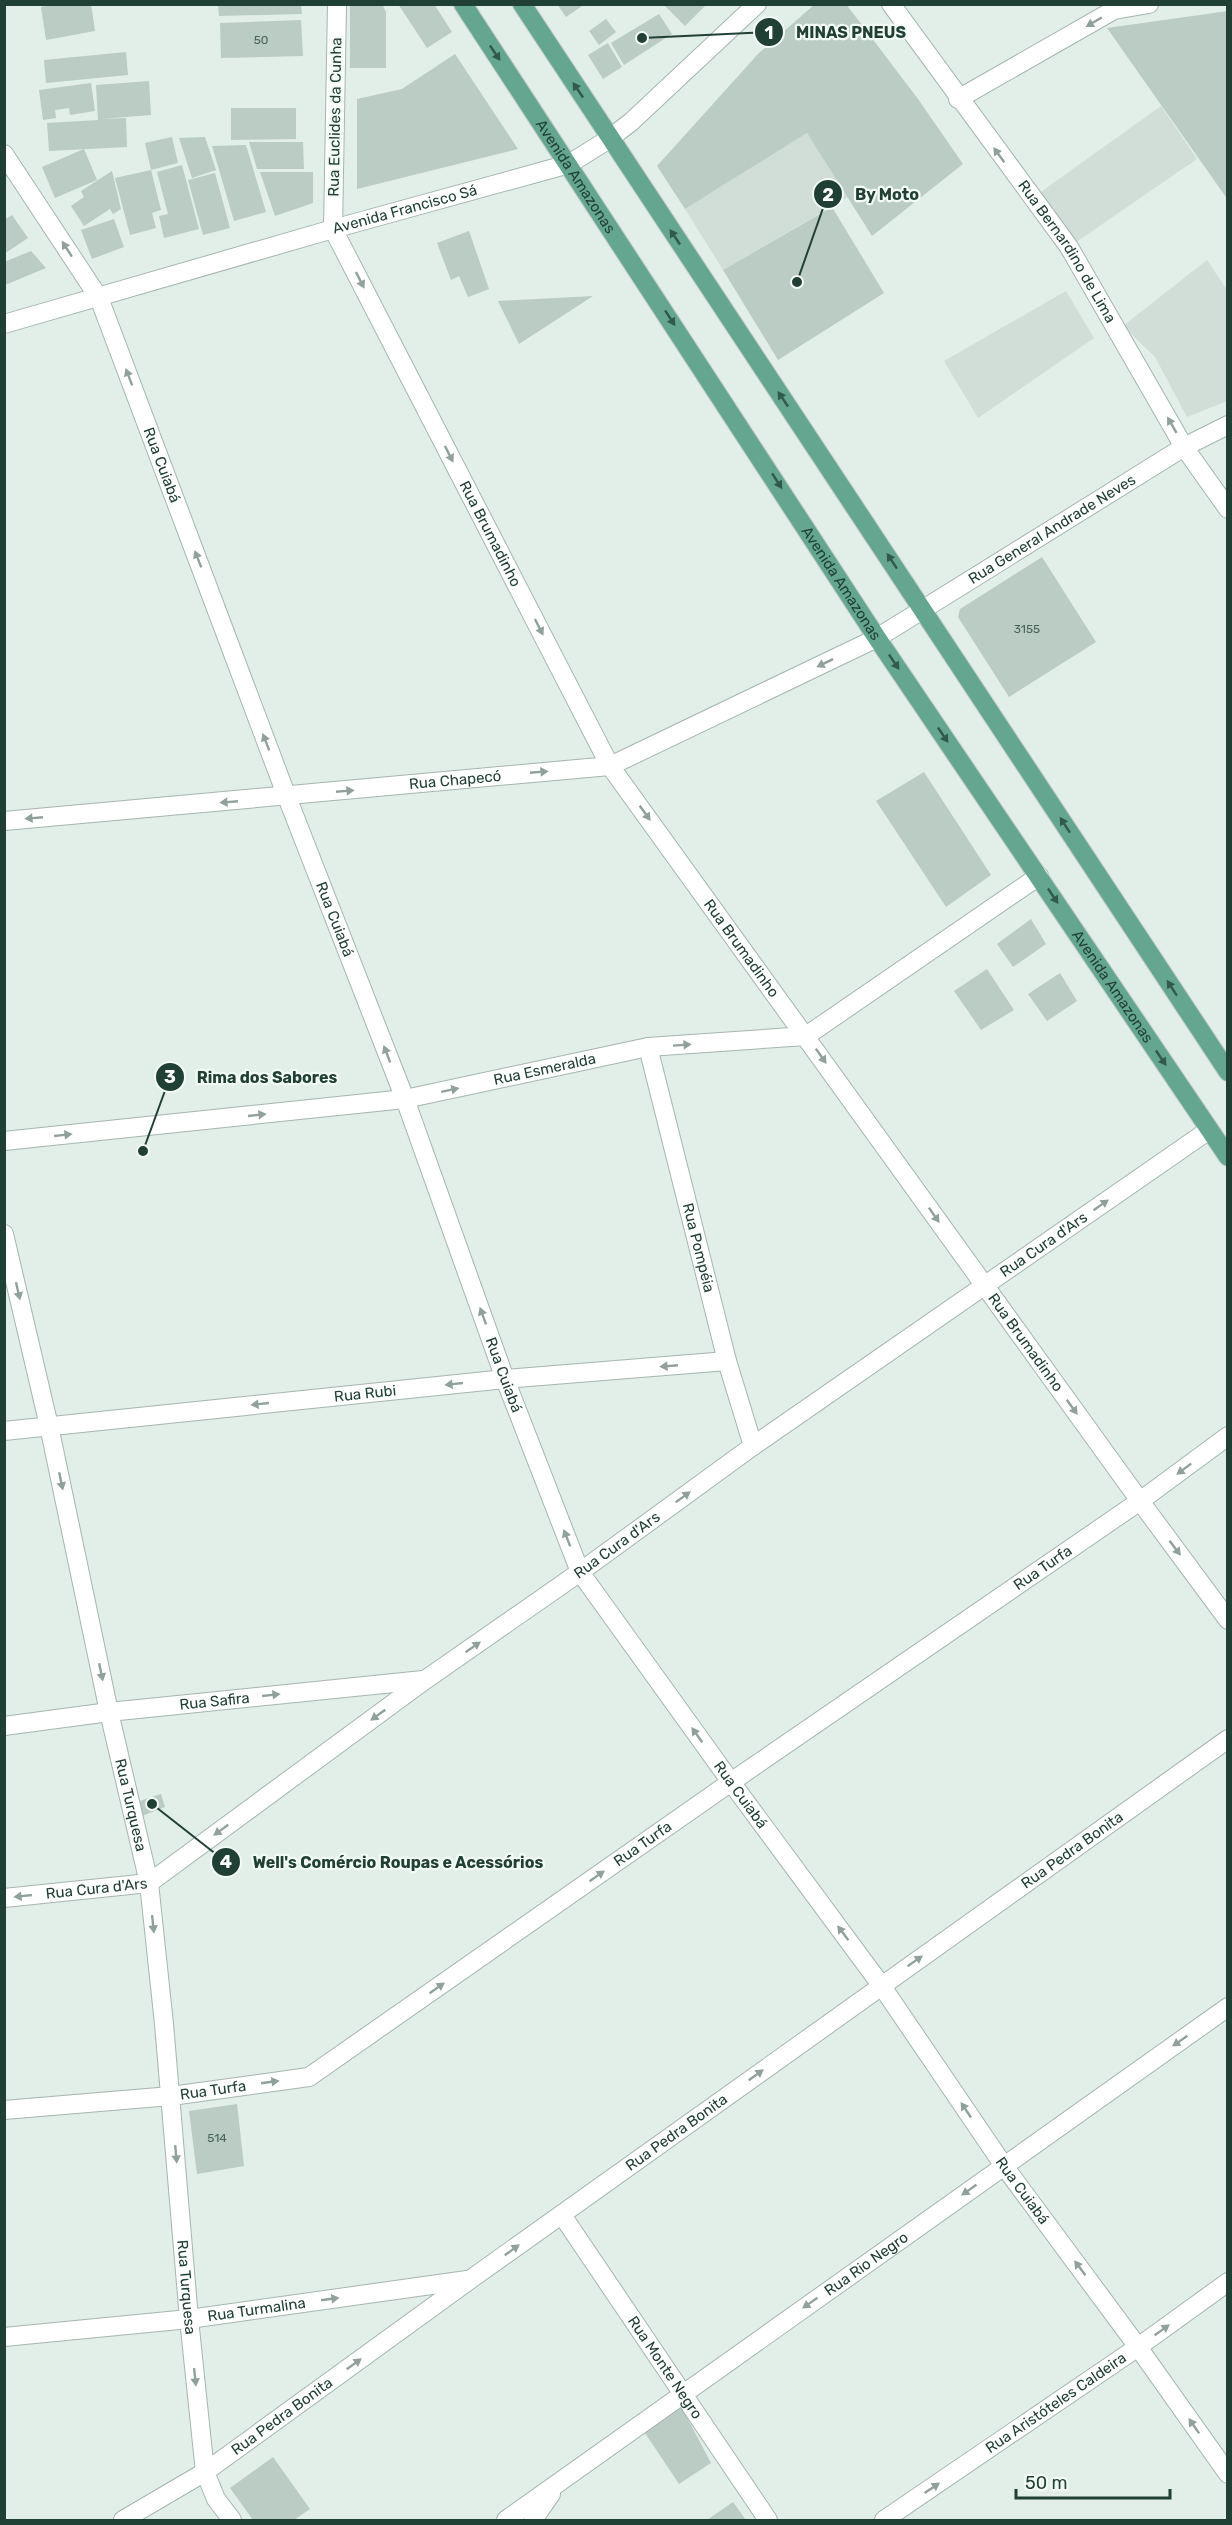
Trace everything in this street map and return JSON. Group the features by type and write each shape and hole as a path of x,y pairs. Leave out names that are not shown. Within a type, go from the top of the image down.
{"main road":[{"name":"Avenida Amazonas","path":"462,4 877,638 1227,1157"},
{"path":"522,4 1227,1072"}],"street":[{"name":"Rua Euclides da Cunha","path":"333,229 337,4"},
{"name":"Avenida Francisco Sá","path":"4,324 568,164 609,139 630,122 757,4"},
{"name":"Rua Bernardino de Lima","path":"891,4 958,99 1069,247 1184,447 1227,509"},
{"path":"958,99 1114,10 1149,4"},
{"name":"Rua Cuiabá","path":"4,154 99,298 287,797 405,1099 505,1379 580,1572 881,1985 1004,2166 1138,2347 1227,2474"},
{"name":"Rua Brumadinho","path":"333,229 610,766 1227,1620"},
{"name":"Rua General Andrade Neves","path":"877,638 1184,447 1227,425"},
{"name":"Rua Chapecó","path":"4,821 610,766 877,638"},
{"path":"806,1036 1039,876"},
{"name":"Rua Esmeralda","path":"4,1141 405,1099 648,1047 806,1036"},
{"name":"Rua Pompéia","path":"648,1047 727,1361 753,1446"},
{"name":"Rua Cura d'Ars","path":"4,1898 149,1883 425,1680 580,1572 753,1446 1209,1130"},
{"name":"Rua Turquesa","path":"4,1234 49,1426 109,1712 149,1883 205,2472 216,2499 232,2520"},
{"name":"Rua Rubi","path":"4,1431 505,1379 727,1361"},
{"name":"Rua Turfa","path":"4,2110 171,2096 309,2077 731,1782 1140,1502 1227,1436"},
{"name":"Rua Safira","path":"4,1726 109,1712 425,1680"},
{"name":"Rua Pedra Bonita","path":"123,2520 205,2472 471,2279 1227,1739"},
{"name":"Rua Rio Negro","path":"506,2520 1227,2007"},
{"name":"Rua Monte Negro","path":"562,2215 768,2520"},
{"name":"Rua Turmalina","path":"4,2337 189,2319 471,2279"},
{"name":"Rua Aristóteles Caldeira","path":"884,2520 1138,2347 1227,2282"},
{"path":"533,2520 557,2485"}],"shaded area":[{"path":"1161,106 1197,159 1069,247 1031,199"},
{"path":"807,133 848,197 723,270 685,209"},
{"path":"1207,260 1227,290 1227,401 1187,417 1155,357 1123,326"},
{"path":"1066,291 1094,338 978,418 944,361"}],"building":[{"path":"57,4 91,4 95,31 46,40 41,7"},
{"path":"218,4 301,4 302,14 219,16"},
{"path":"350,4 382,4 386,12 386,68 350,68"},
{"path":"398,4 434,4 452,32 427,48"},
{"path":"557,4 585,4 566,17"},
{"path":"663,4 707,4 685,26"},
{"path":"815,4 846,4 918,99 963,164 872,236 807,133 685,209 657,166 758,54"},
{"path":"1228,11 1228,200 1107,28"},
{"path":"659,14 672,34 624,65 611,43"},
{"path":"606,19 616,32 599,45 589,31"},
{"path":"301,20 303,56 221,58 220,23"},
{"path":"608,43 622,67 603,79 588,55"},
{"path":"126,52 128,75 46,83 44,60"},
{"path":"455,54 518,149 357,189 357,99 402,89"},
{"path":"149,81 151,115 101,119 126,118 127,147 49,151 47,123 98,120 96,85"},
{"path":"91,83 95,111 70,115 69,108 55,110 56,118 43,120 39,90"},
{"path":"231,108 296,108 296,139 231,140"},
{"path":"172,137 178,163 151,170 145,143"},
{"path":"205,137 216,170 192,178 179,138"},
{"path":"249,142 303,142 304,169 257,169"},
{"path":"246,145 266,212 234,221 212,146"},
{"path":"84,149 97,180 55,198 42,167"},
{"path":"182,165 199,229 164,238 159,216 168,214 157,172"},
{"path":"151,170 161,210 152,213 156,228 130,235 115,178"},
{"path":"112,171 121,209 113,214 110,209 84,226 71,206 84,197 81,191"},
{"path":"260,172 313,172 313,203 275,216"},
{"path":"215,173 230,228 203,235 188,180"},
{"path":"832,207 884,293 778,360 723,270"},
{"path":"12,215 28,238 4,254 4,220"},
{"path":"114,219 124,247 92,259 81,230"},
{"path":"469,231 489,289 468,297 459,276 451,280 437,243"},
{"path":"31,251 46,268 5,285 4,262"},
{"path":"593,296 519,344 498,301"},
{"path":"1042,557 1096,642 1009,697 958,617 960,609"},
{"path":"924,772 991,875 946,907 876,801"},
{"path":"1031,919 1046,944 1013,967 997,944"},
{"path":"987,969 1014,1010 981,1030 954,991"},
{"path":"1060,973 1077,1001 1047,1021 1028,994"},
{"path":"161,1794 165,1807 142,1816 140,1801"},
{"path":"237,2104 244,2166 197,2174 189,2111"},
{"path":"681,2406 711,2463 679,2484 645,2433"},
{"path":"273,2457 310,2509 294,2520 253,2520 230,2488"},
{"path":"733,2502 746,2520 707,2520"}],"place":[{"name":"MINAS PNEUS","path":"642,38"},
{"name":"By Moto","path":"797,282"},
{"name":"Rima dos Sabores","path":"143,1151"},
{"name":"Well's Comércio Roupas e Acessórios","path":"152,1804"}]}
